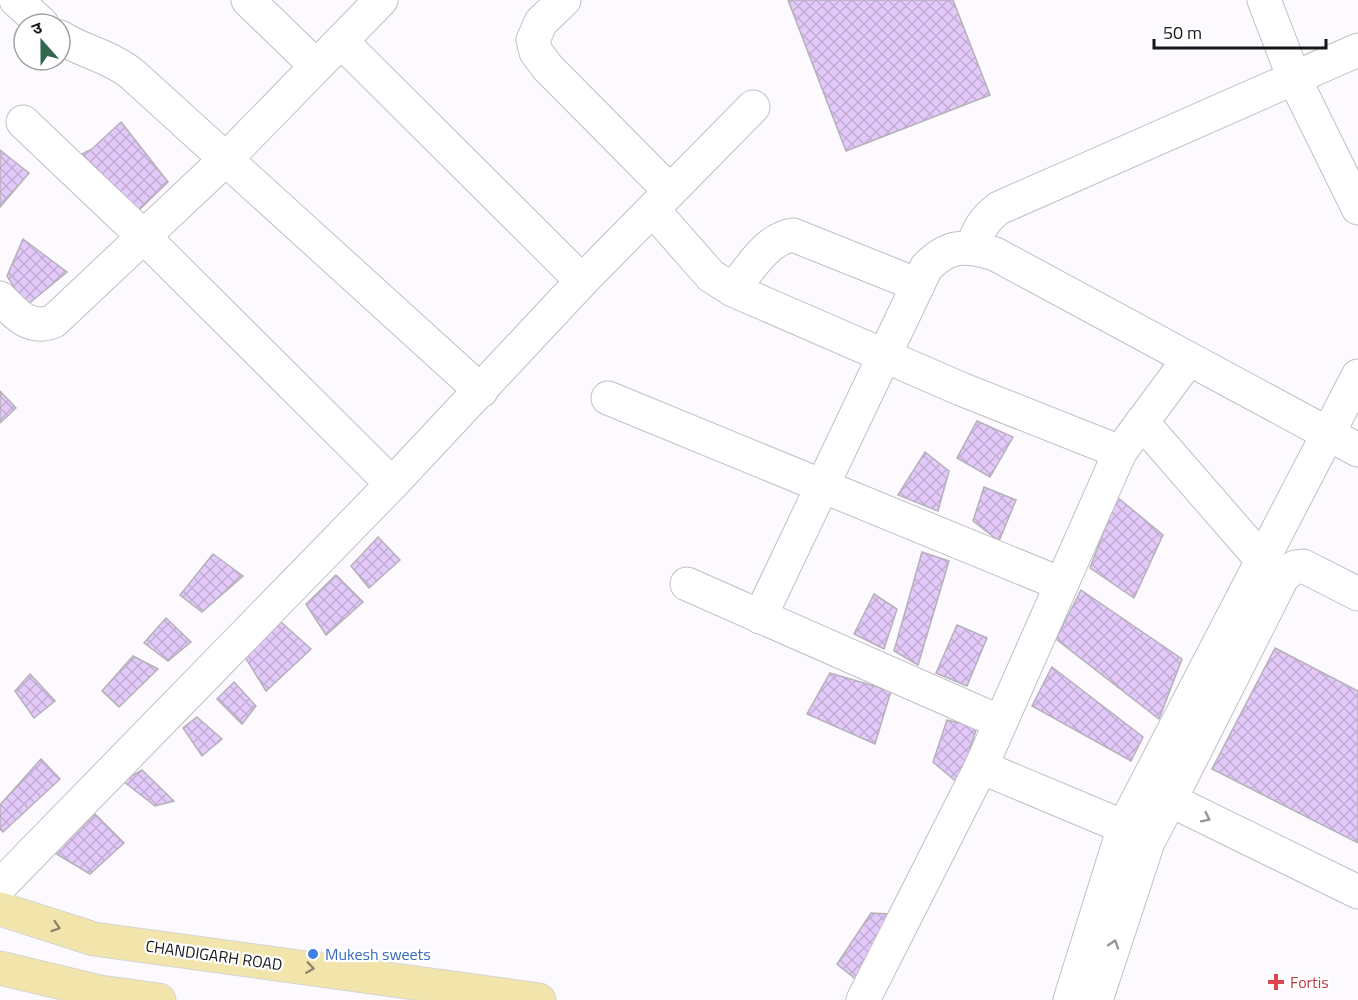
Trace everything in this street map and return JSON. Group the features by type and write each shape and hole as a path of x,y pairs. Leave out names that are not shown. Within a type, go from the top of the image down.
{"main road":[{"name":"CHANDIGARH ROAD","path":"0,909 94,939 538,1000"},
{"path":"0,968 99,996 159,1000"}],"street":[{"path":"16,0 29,12"},
{"path":"248,0 315,66"},
{"path":"2,303 30,323 42,326 54,321 226,158 381,0"},
{"path":"564,0 541,22 533,40 536,52 662,201 711,276 733,290 883,355 1120,452"},
{"path":"1264,0 1294,78 1358,208"},
{"path":"341,41 582,281"},
{"path":"72,44 123,67 481,391"},
{"path":"972,247 987,216 999,208 1358,50"},
{"path":"0,886 392,484 582,281 753,107"},
{"path":"23,122 143,236 392,484"},
{"path":"733,290 769,246 781,237 793,235 918,285"},
{"path":"760,616 926,268 936,258 951,250 972,247 995,254 1358,450"},
{"path":"863,1000 981,767 1120,452 1189,359"},
{"path":"1070,1000 1124,827 1358,376"},
{"path":"608,398 1061,584"},
{"path":"1142,422 1262,560"},
{"path":"1096,1000 1149,842 1283,576 1295,567 1303,566 1358,594"},
{"path":"687,584 1000,722"},
{"path":"981,767 1124,827"},
{"path":"1170,800 1358,892"}],"building":[{"path":"788,0 953,0 990,95 846,151"},
{"path":"121,122 168,182 139,210 82,154 92,149"},
{"path":"0,150 29,173 0,207"},
{"path":"23,239 67,272 26,306 7,276"},
{"path":"0,391 16,408 0,423"},
{"path":"977,421 1013,437 990,477 957,458"},
{"path":"925,452 949,471 938,511 898,495"},
{"path":"984,487 1016,500 999,541 973,521"},
{"path":"1117,497 1163,535 1134,598 1090,568"},
{"path":"378,537 400,560 369,588 351,566"},
{"path":"922,552 949,561 918,665 894,651"},
{"path":"213,554 243,576 202,612 180,595"},
{"path":"336,575 363,602 326,635 306,604"},
{"path":"1081,590 1182,659 1159,719 1056,639"},
{"path":"874,594 897,609 884,649 854,634"},
{"path":"166,618 191,642 168,661 144,643"},
{"path":"281,622 311,649 266,691 245,657"},
{"path":"957,625 987,638 967,686 936,673"},
{"path":"1275,648 1358,691 1358,843 1212,769"},
{"path":"133,656 158,669 119,707 102,691"},
{"path":"1052,667 1143,737 1131,761 1032,706"},
{"path":"830,673 891,691 875,744 807,714"},
{"path":"30,674 55,701 34,718 15,691"},
{"path":"234,682 256,706 242,724 217,699"},
{"path":"197,717 222,739 202,756 183,728"},
{"path":"947,720 977,727 959,784 933,762"},
{"path":"41,759 60,779 3,832 0,829 0,805"},
{"path":"142,770 174,801 155,806 123,781"},
{"path":"95,814 124,843 90,874 55,853"},
{"path":"871,913 889,914 858,981 837,964"}],"place":[{"name":"Mukesh sweets","path":"313,954"},
{"name":"Fortis","path":"1276,982"}]}
